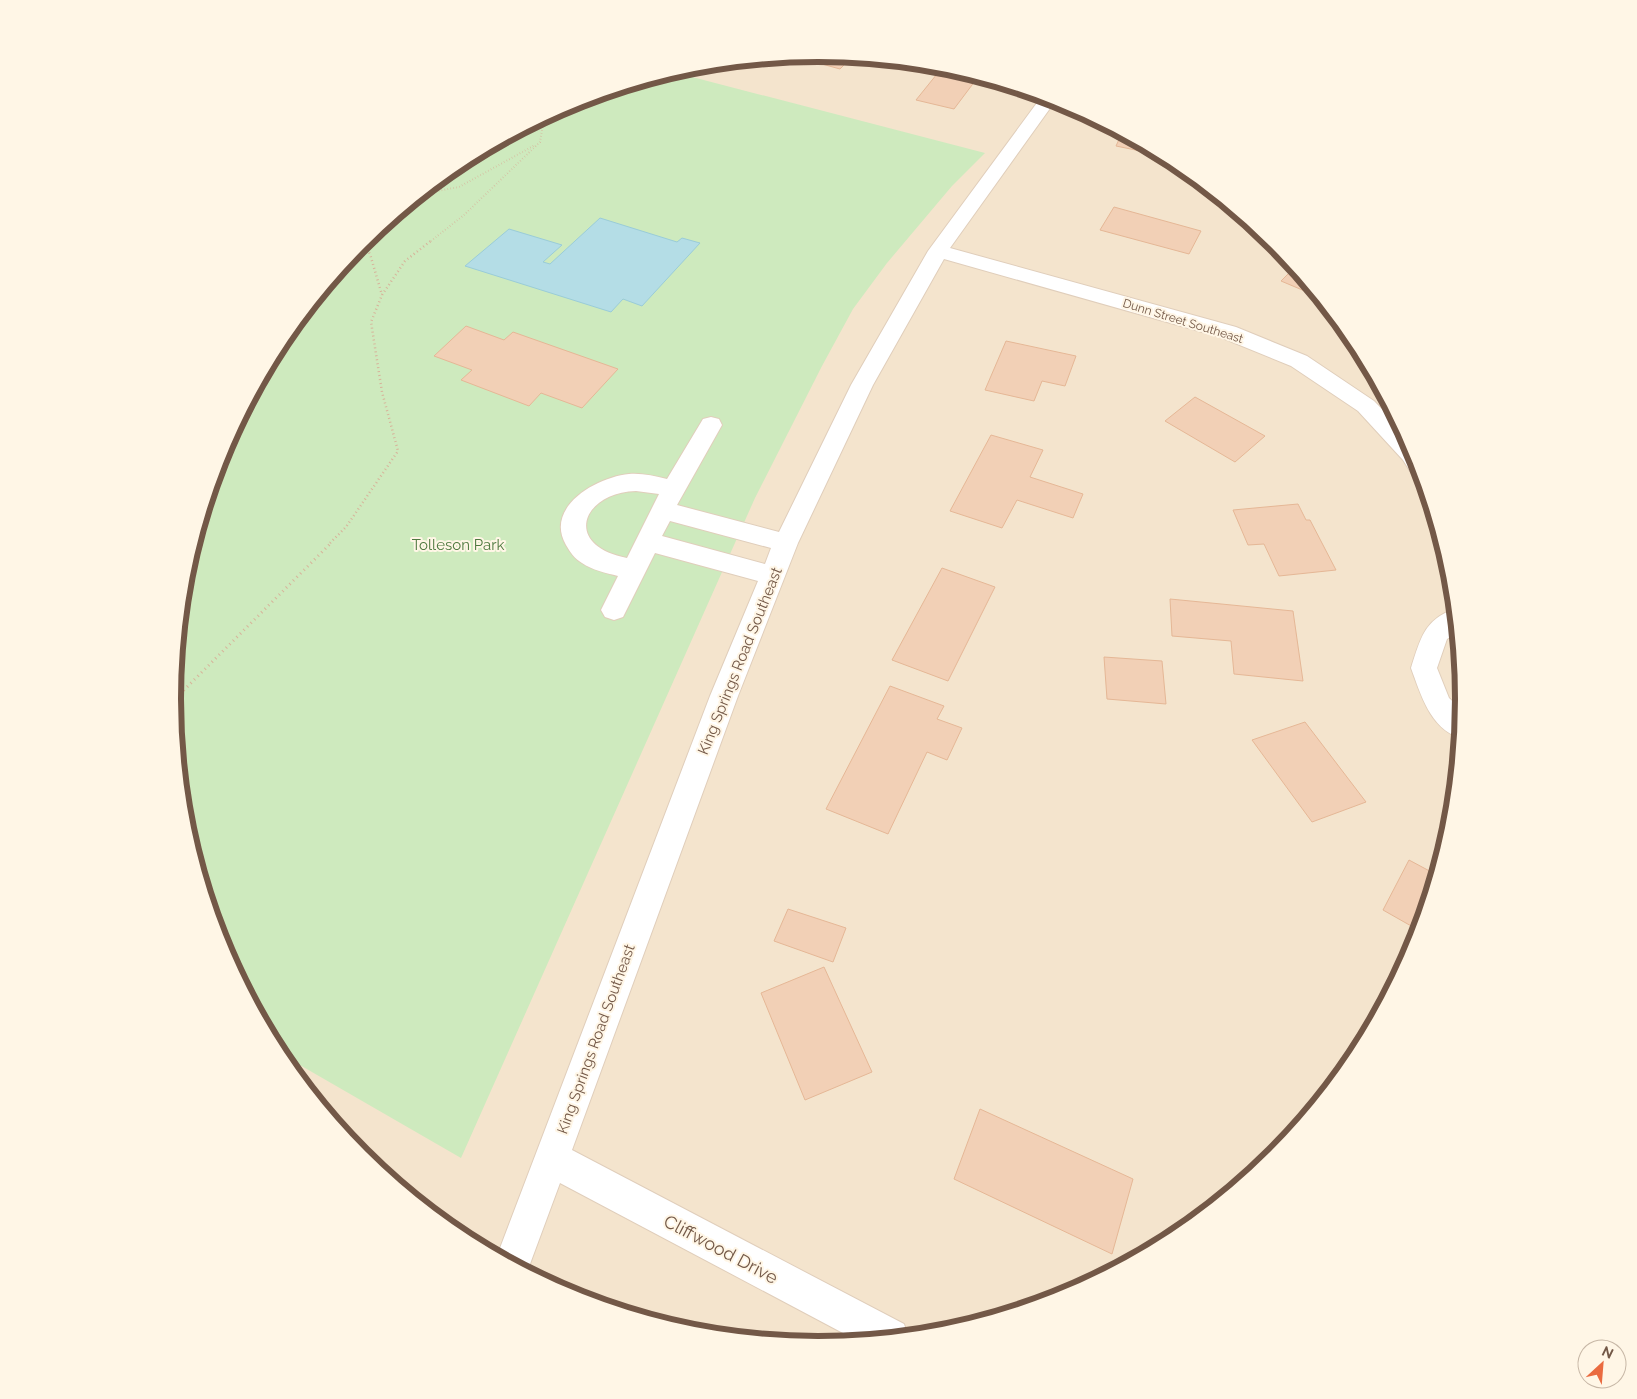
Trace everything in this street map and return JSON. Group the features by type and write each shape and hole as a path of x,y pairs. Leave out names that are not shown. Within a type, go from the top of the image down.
{"street":[{"name":"King Springs Road Southeast","path":"514,1259 724,696 786,543 862,385 938,251 1044,104"},
{"name":"Dunn Street Southeast","path":"938,251 1228,332 1299,361 1366,406 1402,444"},
{"path":"614,610 632,569 662,510 711,424"},
{"path":"632,569 603,562 587,554 576,542 573,533 574,518 581,505 605,488 624,482 644,482 673,489"},
{"path":"662,510 786,543"},
{"path":"646,541 774,576"},
{"path":"1451,623 1436,633 1424,668 1438,705 1455,721"},
{"name":"Cliffwood Drive","path":"552,1159 881,1333"}],"path":[{"path":"181,693 346,527 398,451 382,392 371,322 382,295 405,262 464,215 540,142 543,125"},
{"path":"435,192 459,187 540,142"},
{"path":"367,250 370,254 382,295"}],"shaded area":[{"path":"818,62 902,68 983,84 1023,96 1100,128 1137,148 1206,194 1239,221 1269,249 1324,312 1370,381 1390,418 1422,495 1434,535 1450,616 1454,658 1456,700 1450,783 1434,864 1422,904 1390,981 1370,1018 1324,1087 1297,1120 1269,1150 1206,1205 1137,1251 1100,1271 1023,1303 983,1315 902,1331 860,1335 777,1335 735,1331 654,1315 614,1303 537,1271 500,1251 431,1205 398,1178 368,1150 313,1087 267,1018 247,981 215,904 203,864 187,783 183,741 181,700 187,616 203,535 215,495 247,418 267,381 313,312 340,279 368,249 431,194 500,148 537,128 614,96 654,84 735,68"}],"green space":[{"name":"Tolleson Park","path":"689,76 985,153 952,186 887,263 853,309 822,366 755,498 461,1158 296,1063 267,1018 247,981 215,904 203,864 187,783 183,741 181,700 187,616 203,535 215,495 247,418 267,381 313,312 368,249 398,221 431,194 500,148 537,128 614,96"}],"water":[{"path":"600,218 677,242 682,238 700,243 642,306 623,299 611,312 465,266 509,229 562,245 543,262 550,264"}],"building":[{"path":"815,62 846,63 840,69"},
{"path":"937,74 974,82 954,109 916,100"},
{"path":"1119,139 1142,151 1116,146"},
{"path":"1114,207 1201,231 1189,254 1100,230"},
{"path":"1290,272 1308,292 1281,281"},
{"path":"466,326 504,340 513,332 618,369 582,408 541,393 529,406 461,380 472,370 434,356"},
{"path":"1006,341 1076,356 1065,386 1042,381 1034,401 985,390"},
{"path":"1195,397 1265,436 1235,462 1165,421"},
{"path":"991,435 1043,450 1030,477 1083,494 1073,518 1017,500 1002,528 950,511"},
{"path":"1298,504 1306,520 1310,520 1336,570 1279,576 1264,544 1248,545 1233,510"},
{"path":"942,568 995,587 948,681 892,660"},
{"path":"1170,599 1293,611 1303,681 1234,674 1231,641 1172,636"},
{"path":"1104,657 1162,661 1166,704 1107,699"},
{"path":"890,686 944,706 937,719 962,728 947,760 927,752 888,834 826,809"},
{"path":"1305,722 1366,802 1312,822 1252,740"},
{"path":"1409,860 1432,872 1413,927 1383,910"},
{"path":"788,909 846,928 833,962 774,941"},
{"path":"824,967 872,1072 805,1100 761,993"},
{"path":"980,1109 1133,1179 1112,1254 954,1179"}]}
